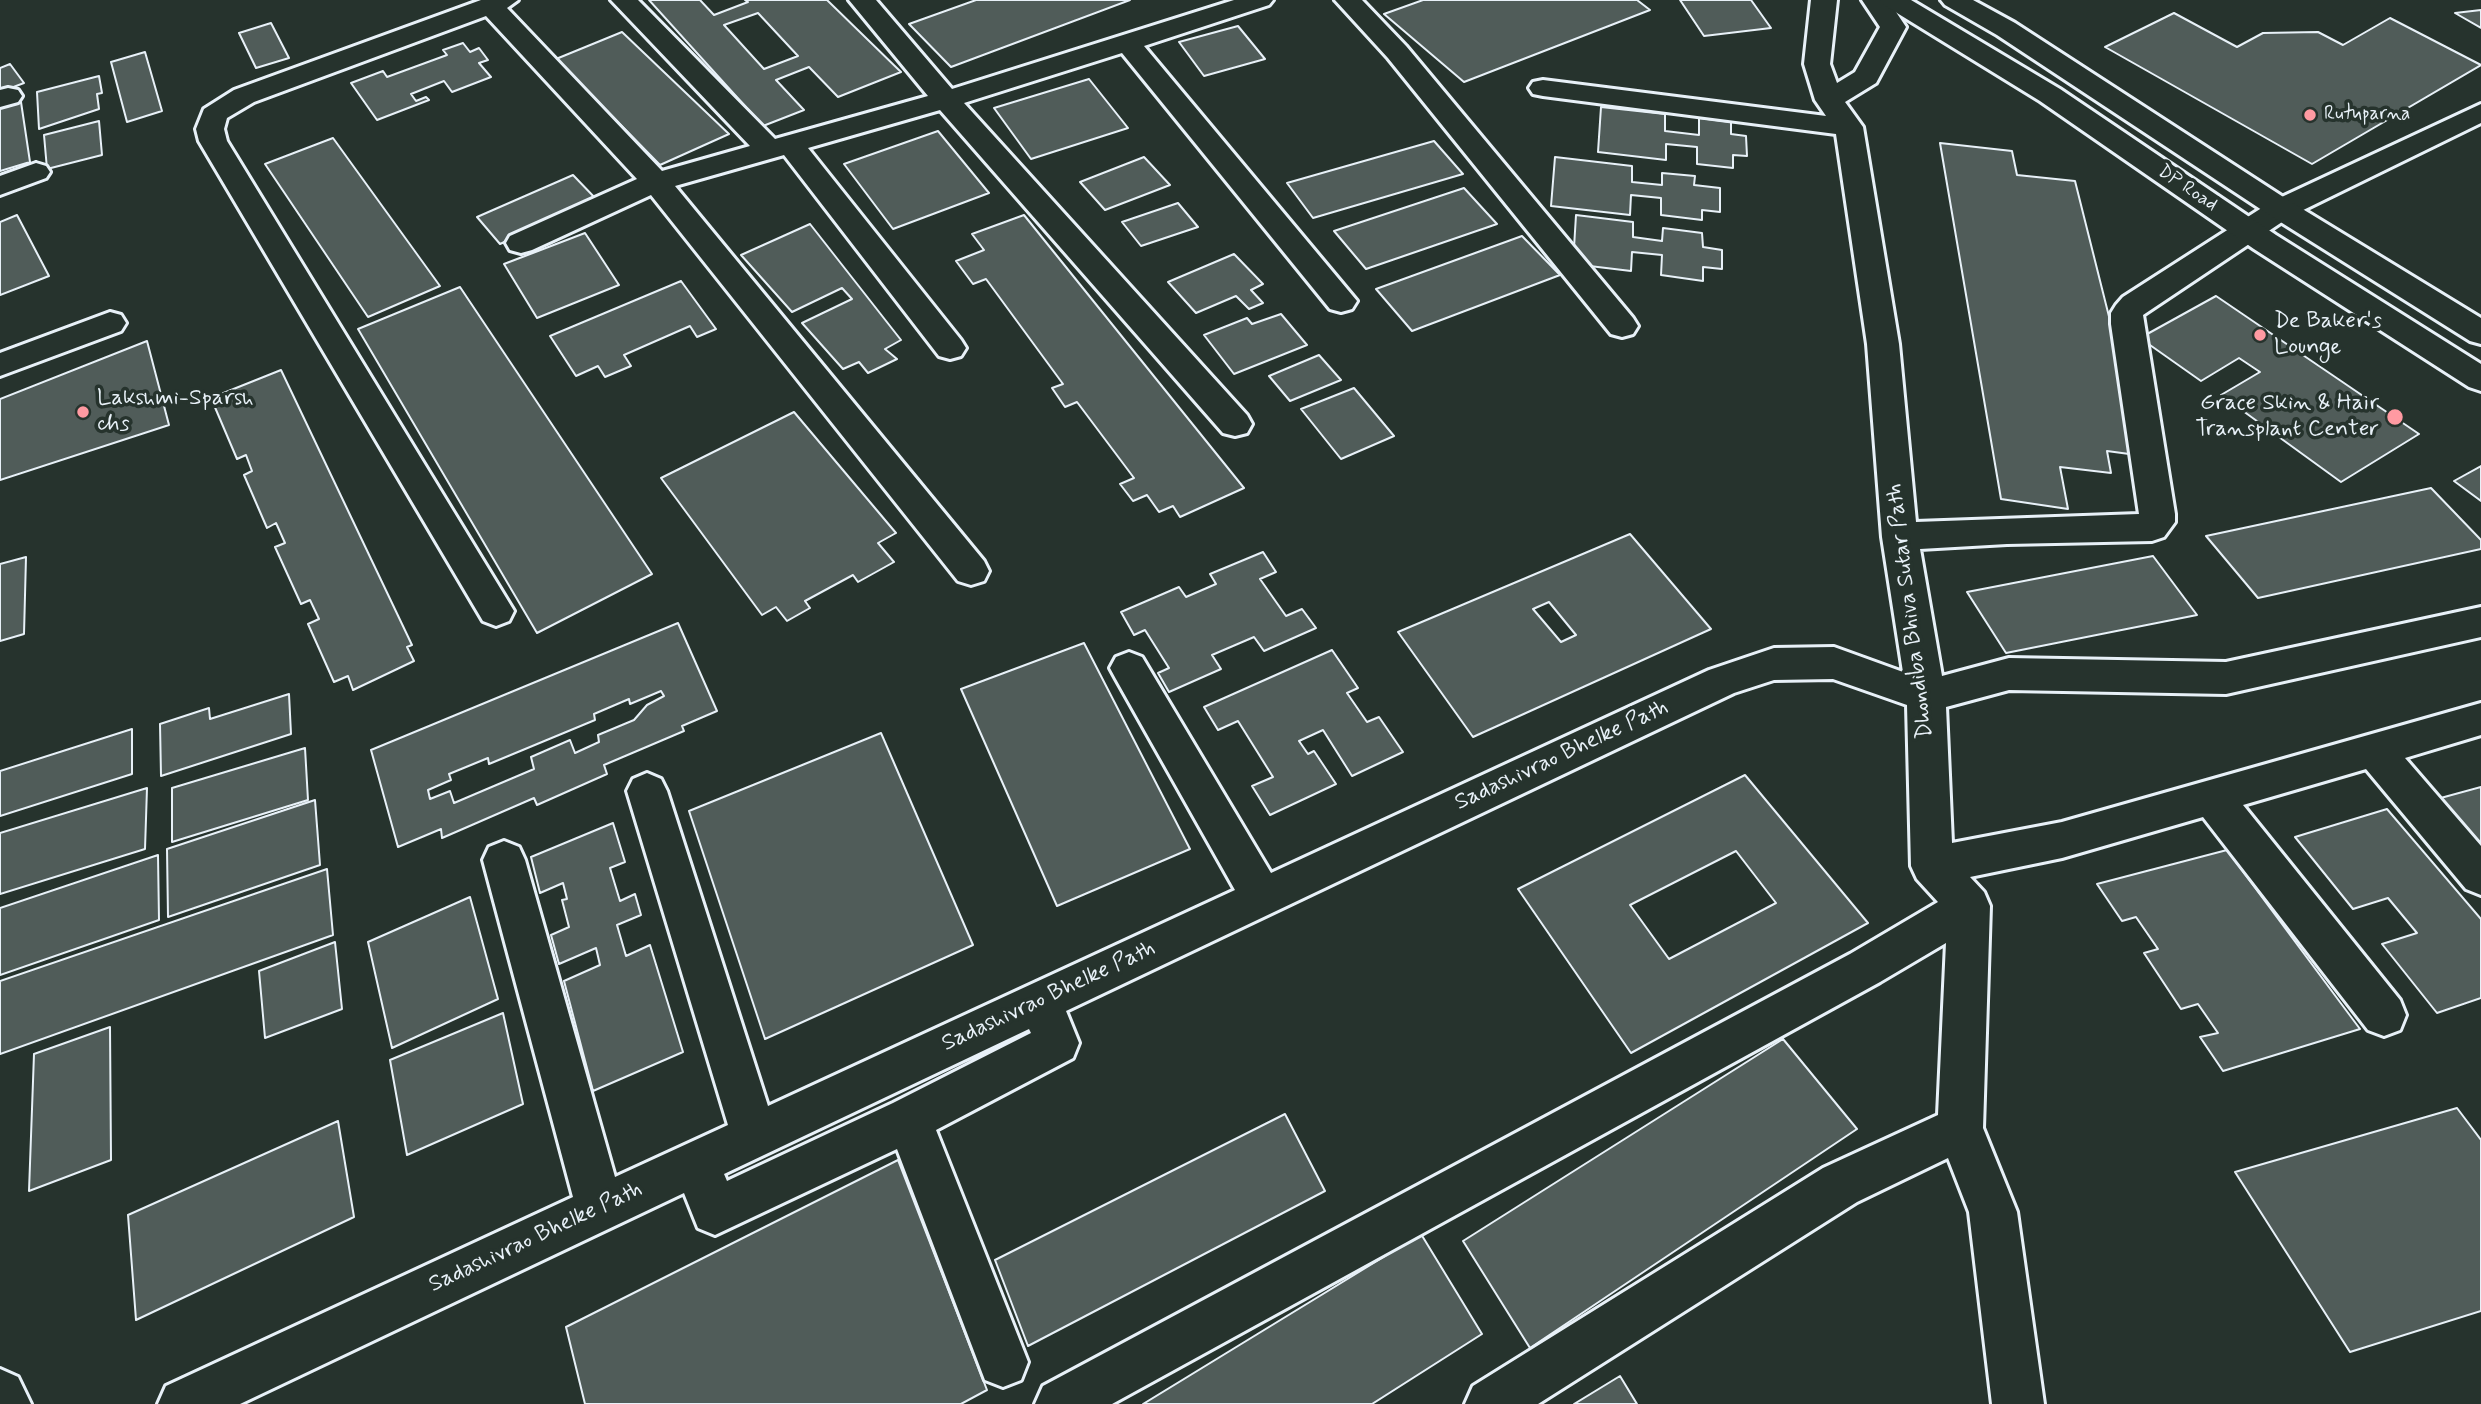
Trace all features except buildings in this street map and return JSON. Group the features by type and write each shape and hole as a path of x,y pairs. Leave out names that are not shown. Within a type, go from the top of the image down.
{"street":[{"path":"624,0 780,148 950,348"},
{"path":"862,0 946,100 1235,424"},
{"path":"521,243 656,182 946,100 1260,0"},
{"path":"1349,0 1397,52 1622,326"},
{"name":"Dhondiba Bhiva Sutar Path","path":"1824,0 1817,64 1839,113 1883,344 1900,537 1926,696 1932,866"},
{"path":"1543,88 1839,113 1866,78 1893,27 1875,0"},
{"name":"DP Road","path":"1893,0 2050,95 2248,230 2481,379"},
{"name":"DP Road","path":"1954,0 2006,29 2281,209 2481,333"},
{"path":"496,611 213,141 210,129 214,115 227,104 244,96 498,3 656,182 971,571"},
{"path":"1127,42 1341,301"},
{"path":"1900,537 2007,530 2152,527 2157,522 2157,514 2127,313 2134,305 2281,209 2481,112"},
{"path":"0,186 36,172"},
{"path":"0,365 110,323"},
{"path":"1926,696 2010,674 2226,678 2481,622"},
{"name":"Sadashivrao Bhelke Path","path":"184,1404 1722,681 1774,664 1834,663 1926,696"},
{"path":"1129,668 1262,897"},
{"path":"1932,866 2062,840 2481,719"},
{"path":"2374,750 2481,876"},
{"path":"647,791 754,1136"},
{"path":"2212,797 2384,1015"},
{"path":"505,860 600,1208"},
{"path":"1932,866 1969,906 1960,1128 1993,1212 2018,1404"},
{"path":"1060,1404 1865,968 1969,906"},
{"path":"696,1163 715,1211 909,1119 1057,1043 1040,1001"},
{"path":"909,1119 1003,1362"},
{"path":"1491,1404 1840,1185 1960,1128"},
{"path":"0,1395 5,1404"}],"place":[{"name":"Rutuparna","path":"2310,115"},
{"name":"De Baker's Lounge","path":"2260,335"},
{"name":"Lakshmi-Sparsh chs","path":"83,412"},
{"name":"Grace Skin & Hair Transplant Center","path":"2395,417"}]}
